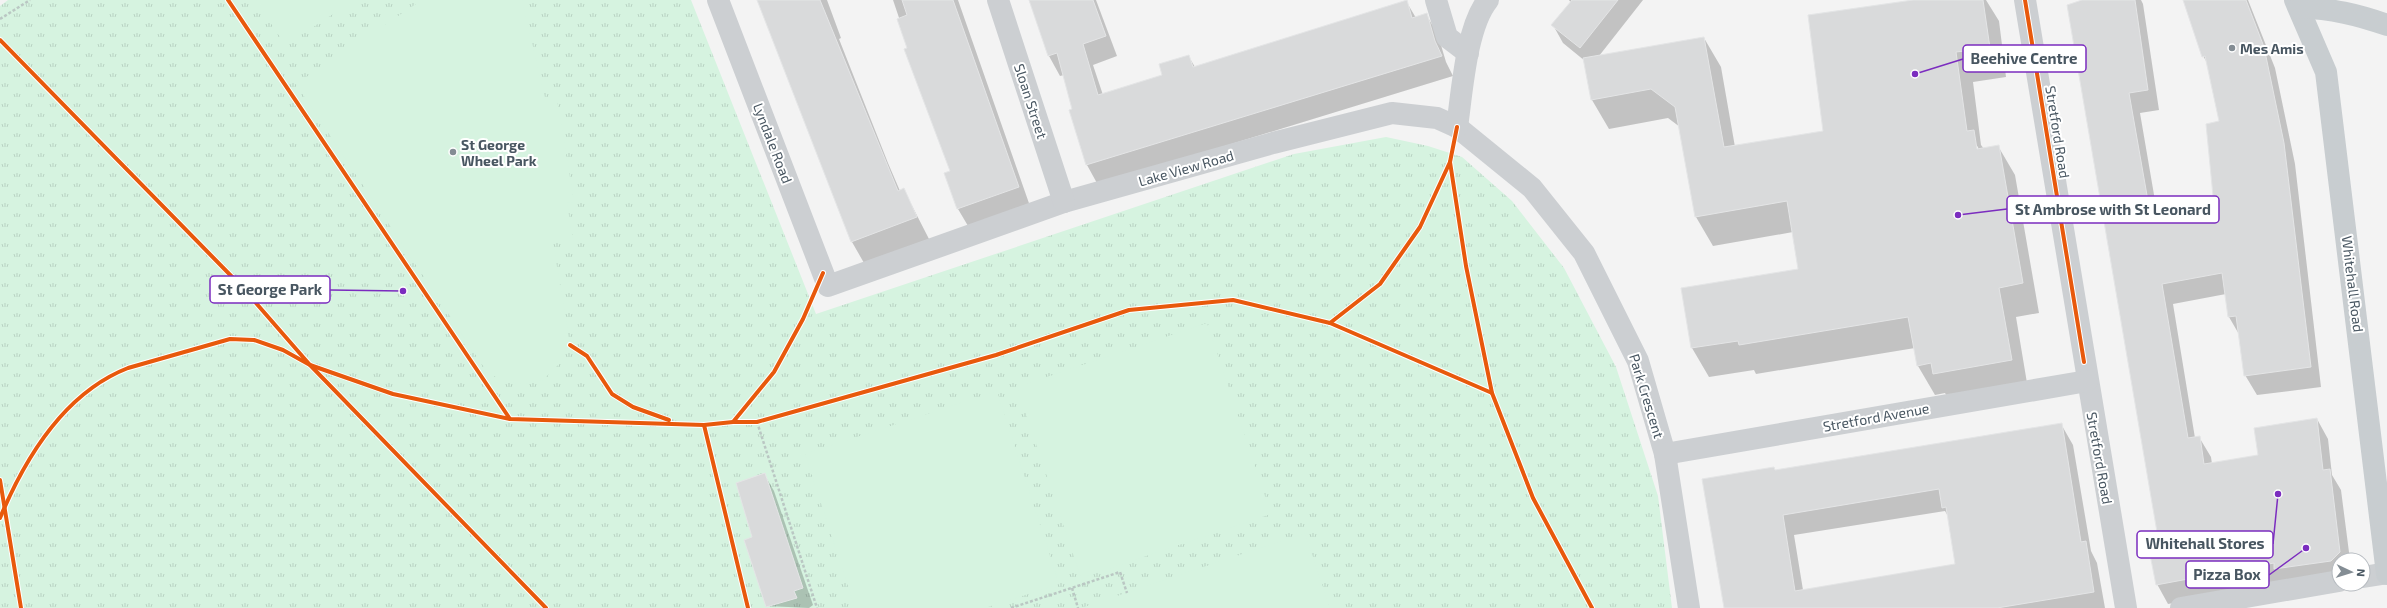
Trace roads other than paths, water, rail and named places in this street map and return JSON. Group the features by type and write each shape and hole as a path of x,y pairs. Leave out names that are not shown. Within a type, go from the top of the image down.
{"main road":[{"path":"2297,4 2358,14 2387,24"},
{"name":"Whitehall Road","path":"2297,4 2326,72 2387,573"}],"street":[{"name":"Lyndale Road","path":"718,0 825,280"},
{"name":"Sloan Street","path":"998,0 1064,202"},
{"path":"1436,0 1447,37 1468,53"},
{"path":"1457,127 1468,53 1477,21 1488,0"},
{"name":"Stretford Road","path":"2025,0 2126,608"},
{"name":"Lake View Road","path":"825,280 1064,202 1273,143 1392,113 1437,118 1457,127 1532,188"},
{"name":"Park Crescent","path":"1532,188 1584,253 1638,361 1665,454 1689,608"},
{"name":"Stretford Avenue","path":"1665,454 2086,372"},
{"path":"2371,576 2387,573"},
{"path":"2182,608 2331,582"}],"place":[{"name":"Mes Amis","path":"2232,48"},
{"name":"Beehive Centre","path":"1915,74"},
{"name":"St George Wheel Park","path":"453,152"},
{"name":"St Ambrose with St Leonard","path":"1958,215"},
{"name":"St George Park","path":"403,291"},
{"name":"Whitehall Stores","path":"2278,494"},
{"name":"Pizza Box","path":"2306,548"}]}
